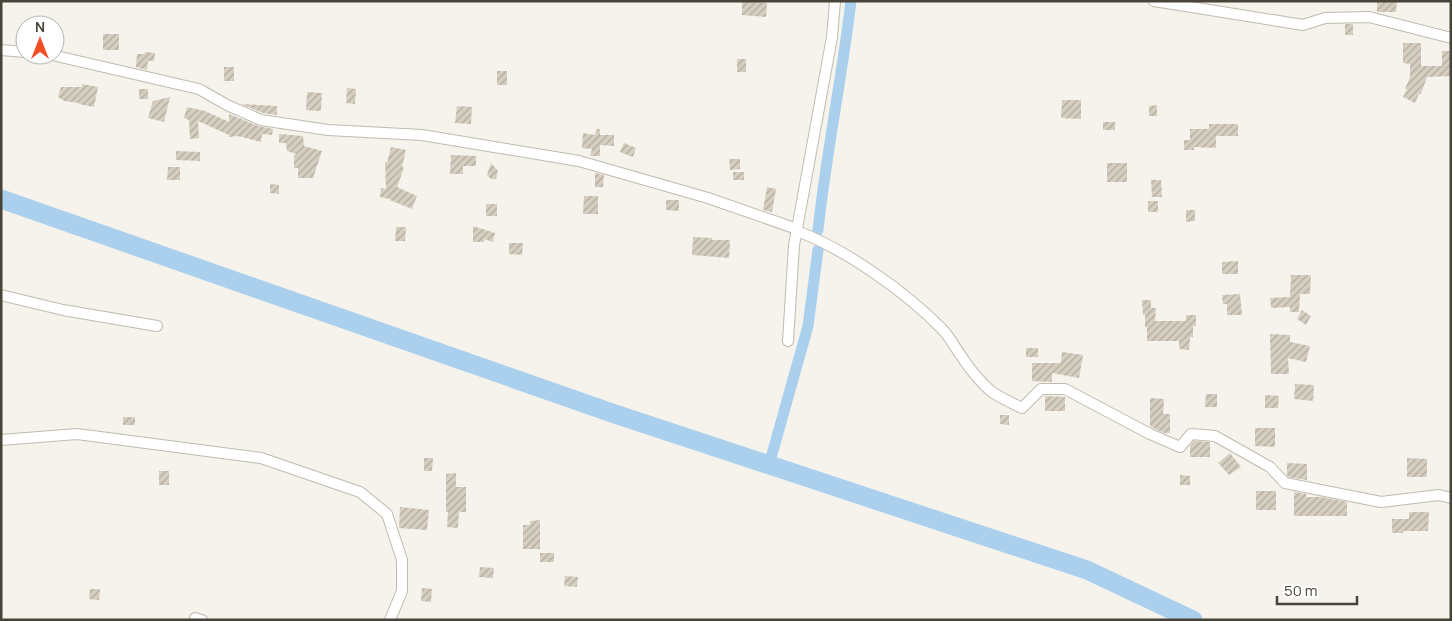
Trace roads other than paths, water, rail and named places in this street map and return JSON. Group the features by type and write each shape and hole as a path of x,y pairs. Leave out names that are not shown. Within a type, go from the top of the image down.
{"street":[{"path":"788,341 794,246 832,37 835,1"},
{"path":"1155,1 1303,24 1325,18 1369,17 1451,38"},
{"path":"1,50 15,51"},
{"path":"65,58 199,89 227,105 261,120 328,130 422,135 580,161 708,198 820,240 889,284 919,307 944,330 963,359 991,391 1022,408 1041,389 1065,389 1150,434 1180,447 1191,434 1215,436 1270,467 1285,483 1382,502 1439,495 1451,498"},
{"path":"1,295 63,310 157,326"},
{"path":"1,440 77,434 261,458 360,492 387,514 402,560 402,591 390,620"}],"waterway":[{"path":"818,230 851,1"},
{"path":"1,199 612,413 1087,570 1193,620"},
{"path":"769,465 808,326 818,250"}]}
